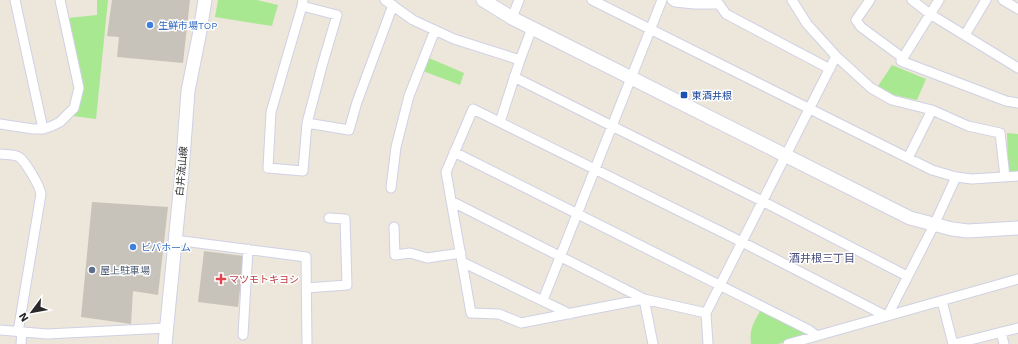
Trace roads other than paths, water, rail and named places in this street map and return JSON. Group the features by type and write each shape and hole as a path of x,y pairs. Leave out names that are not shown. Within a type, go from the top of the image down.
{"street":[{"path":"15,0 43,129"},
{"path":"0,124 43,129 52,126 65,118 74,108 79,88 60,0"},
{"name":"白井流山線","path":"165,344 188,91 205,0"},
{"path":"483,0 512,18 910,218 952,230 968,231 1018,228"},
{"path":"512,18 519,0"},
{"path":"592,0 932,170 956,177 972,179 1018,176"},
{"path":"543,300 649,29 662,0"},
{"path":"672,0 675,2 694,4 723,2 726,14 830,69"},
{"path":"792,0 807,24 836,56 871,88 892,100 932,110 968,126 1000,133 1005,177"},
{"path":"870,0 856,20 861,27 903,58"},
{"path":"912,0 930,14 1018,68"},
{"path":"940,0 901,61 1006,101 1018,103"},
{"path":"965,35 986,0"},
{"path":"1003,0 1018,9"},
{"path":"302,3 337,16 307,123 303,171 268,168 271,112 302,3"},
{"path":"307,123 349,130 389,3 413,20 454,39 520,60"},
{"path":"500,122 514,76 532,28"},
{"path":"391,188 396,146 409,96 435,30"},
{"path":"708,344 706,312 836,56"},
{"path":"514,76 907,276"},
{"path":"644,299 521,323 499,314 471,313 446,172 473,109 887,315"},
{"path":"908,158 932,110"},
{"path":"454,152 721,285 809,330 817,336"},
{"path":"0,154 15,155 20,158 38,184 41,194 20,332 21,344"},
{"path":"887,315 934,225 956,177"},
{"path":"451,201 644,299 706,312"},
{"path":"306,288 347,285 345,219 329,218"},
{"path":"394,227 395,255 410,253 427,258 462,257 570,314"},
{"path":"175,240 306,257 307,344"},
{"path":"243,335 248,249"},
{"path":"788,344 1018,279"},
{"path":"644,299 653,344"},
{"path":"942,301 954,344 1018,328"},
{"path":"0,330 47,334 167,328"},
{"path":"1001,332 1004,344"}],"place":[{"name":"生鮮市場TOP","path":"150,25"},
{"name":"東酒井根","path":"684,95"},
{"name":"ビバホーム","path":"133,247"},
{"name":"屋上駐車場","path":"92,270"},
{"name":"マツモトキヨシ","path":"221,279"}],"district":[{"name":"酒井根三丁目","path":"822,258"}]}
